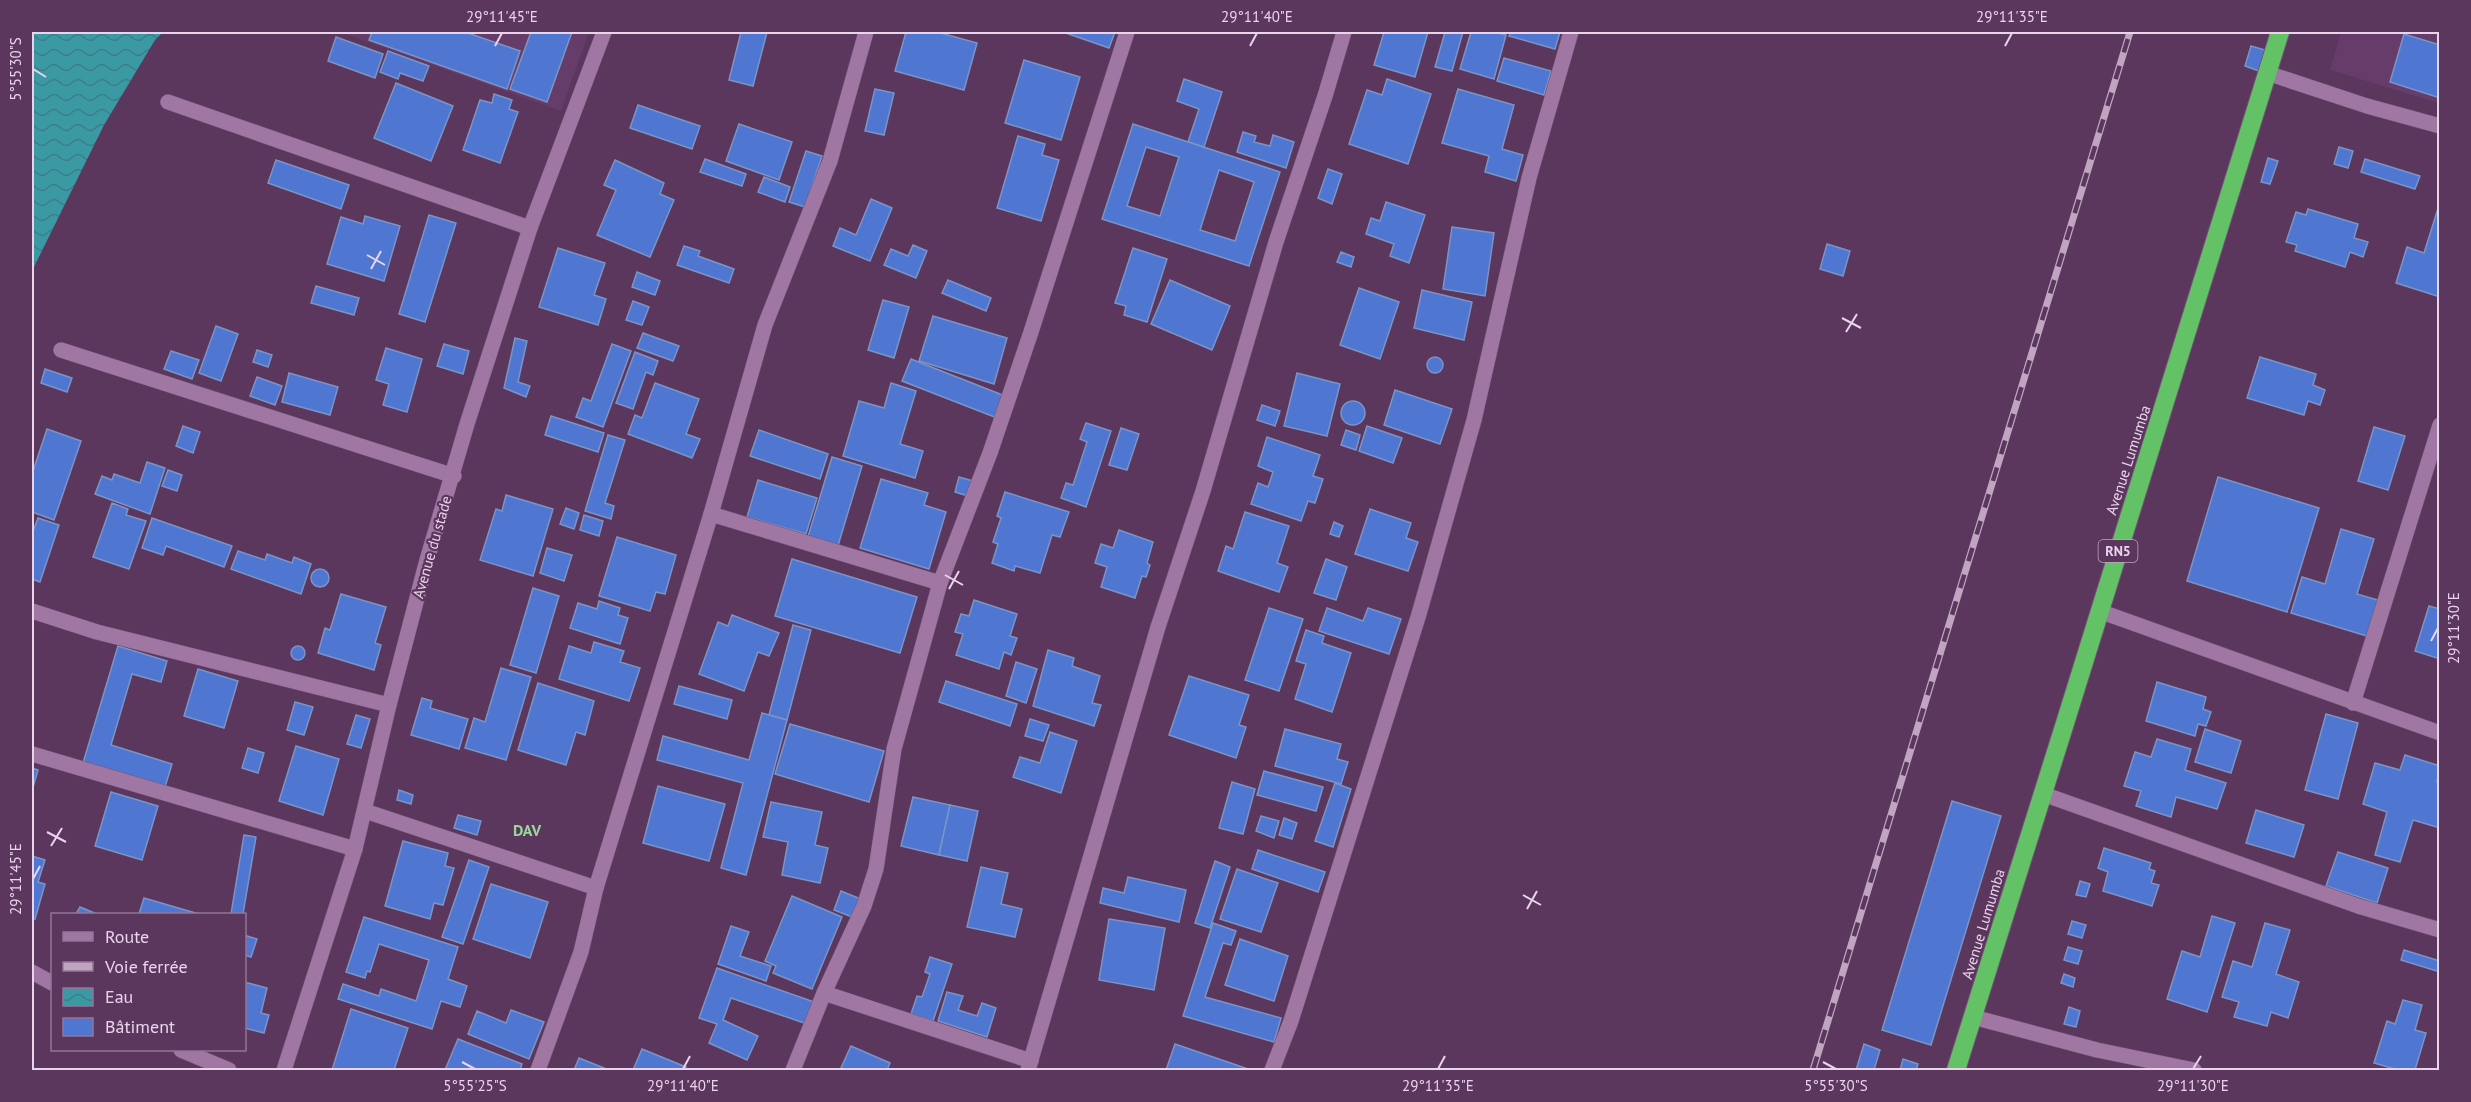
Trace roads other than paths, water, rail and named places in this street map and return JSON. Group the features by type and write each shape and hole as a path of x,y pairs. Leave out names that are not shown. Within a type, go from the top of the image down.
{"highway":[{"name":"Avenue Lumumba","path":"1956,1071 2280,32"}],"street":[{"name":"Avenue du stade","path":"284,1071 355,849 388,705 467,424 530,228 604,32"},
{"path":"538,1071 581,951 596,888 711,514 765,325 830,161 866,32"},
{"path":"793,1071 824,993 864,906 876,868 894,749 940,583 1017,376 1127,32"},
{"path":"824,993 1030,1066 1158,627 1203,491 1276,242 1326,96 1344,32"},
{"path":"1272,1071 1291,1021 1423,602 1474,420 1529,178 1571,32"},
{"path":"2267,74 2439,126"},
{"path":"168,102 530,228"},
{"path":"61,350 454,476"},
{"path":"2353,703 2439,425"},
{"path":"711,514 940,583"},
{"path":"32,611 97,632 388,705"},
{"path":"2099,611 2439,733"},
{"path":"32,754 355,849"},
{"path":"2043,794 2358,906 2439,930"},
{"path":"365,811 596,888"},
{"path":"32,972 51,982"},
{"path":"1973,1017 2097,1050 2194,1071"},
{"path":"183,1051 229,1071"}],"water":[{"path":"32,32 163,32 155,40 104,125 32,271"}],"railway":[{"path":"1813,1070 2130,32"}],"district":[{"name":"DAV","path":"527,830"}]}
